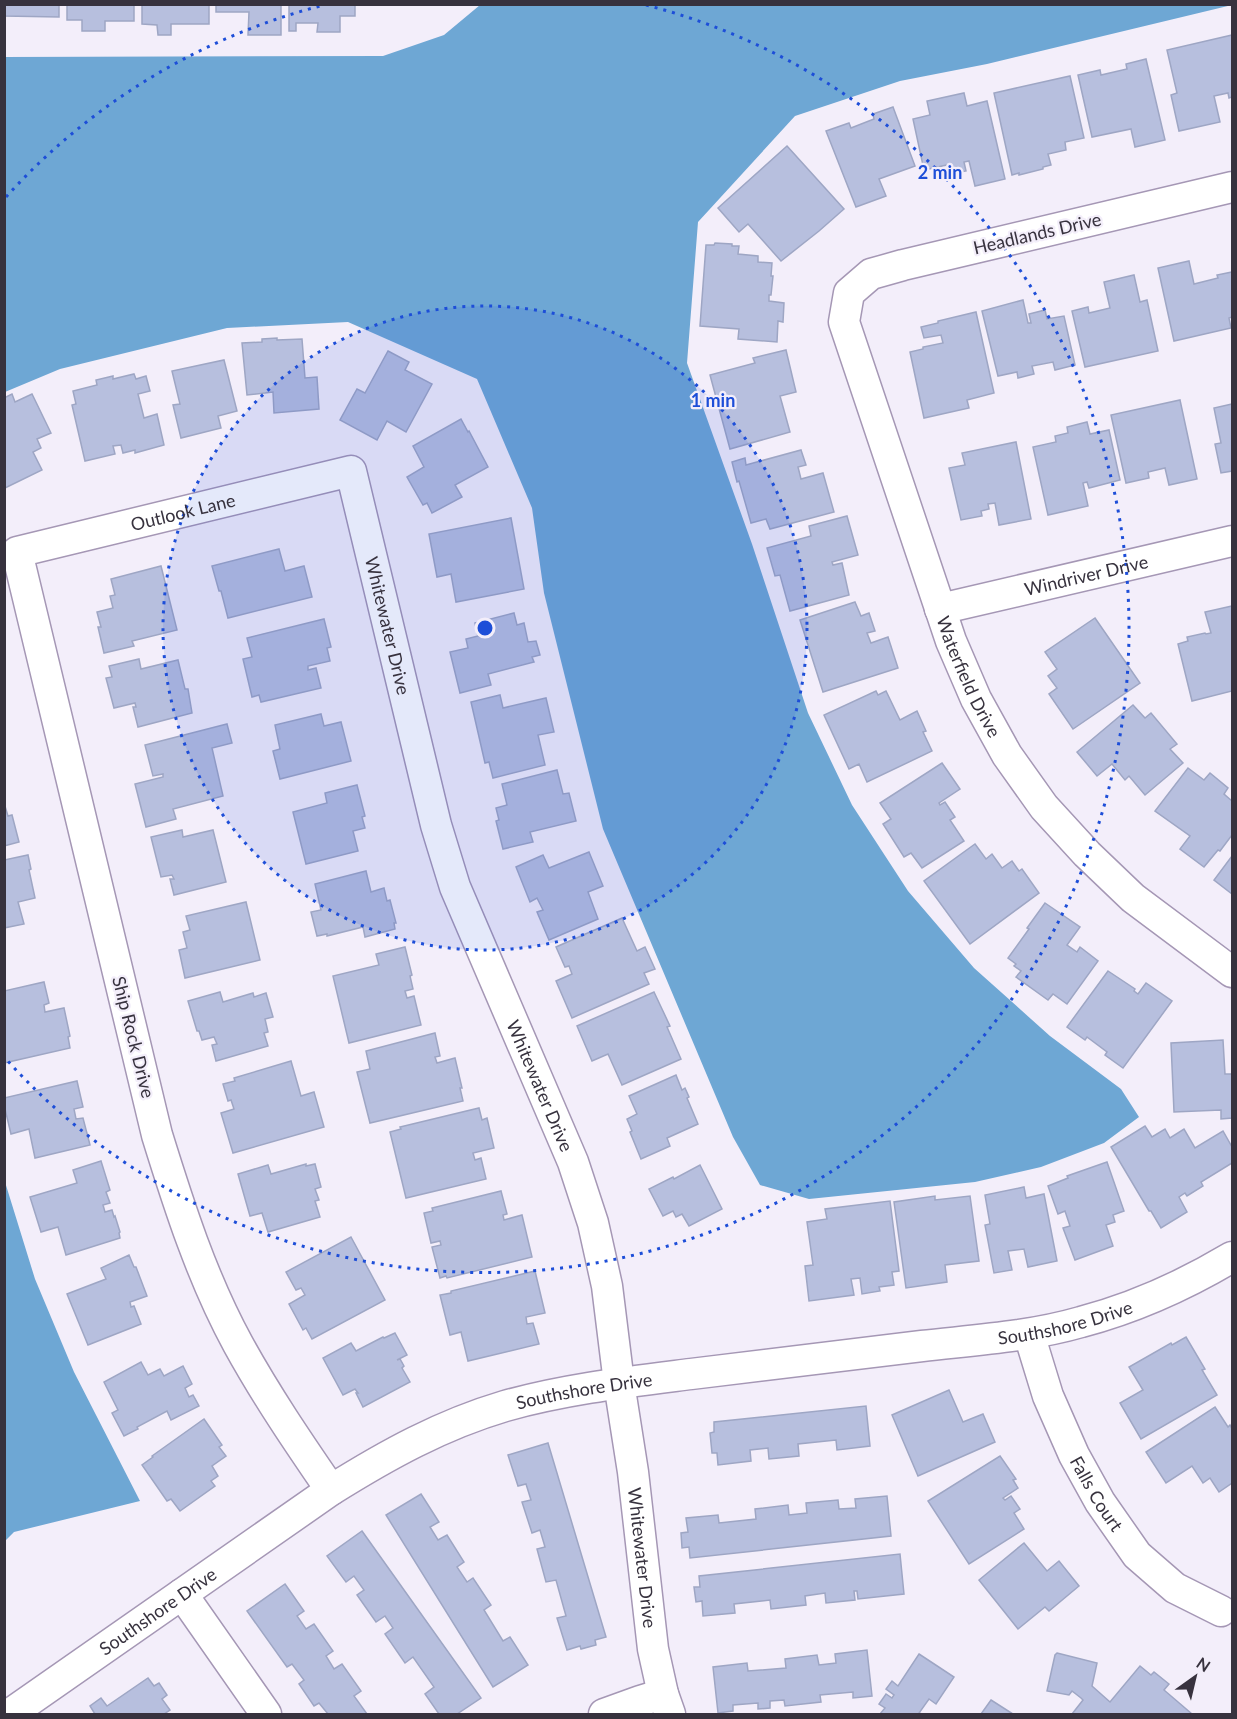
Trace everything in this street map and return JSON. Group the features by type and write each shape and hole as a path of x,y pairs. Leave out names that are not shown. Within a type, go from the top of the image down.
{"street":[{"name":"Headlands Drive","path":"849,293 871,274 903,265 1233,187"},
{"name":"Waterfield Drive","path":"849,293 844,322 940,609 976,699 1007,755 1044,807 1086,854 1133,898 1233,972"},
{"name":"Outlook Lane","path":"17,552 351,471"},
{"name":"Whitewater Drive","path":"351,471 436,825 455,887 573,1162 594,1223 607,1286 633,1472 653,1649 666,1704"},
{"name":"Windriver Drive","path":"940,609 1233,541"},
{"name":"Ship Rock Drive","path":"17,552 158,1135 177,1200 208,1280 237,1342 280,1416 331,1490"},
{"name":"Southshore Drive","path":"10,1714 331,1490 385,1456 443,1428 503,1406 566,1391 1029,1334 1081,1322 1142,1302 1201,1276 1233,1257"},
{"name":"Falls Court","path":"1029,1334 1048,1396 1074,1455 1100,1502 1137,1555 1175,1588 1221,1611"},
{"path":"182,1594 266,1714"},
{"path":"604,1714 640,1701 666,1704"}],"water":[{"path":"480,5 1232,5 987,64 900,81 795,116 698,222 687,363 752,544 808,713 852,805 908,891 974,968 1050,1036 1121,1089 1139,1117 1104,1143 1041,1167 975,1182 809,1199 760,1185 733,1137 603,829 544,593 532,508 477,379 348,322 227,328 60,369 5,392 5,57 383,56 444,35"},
{"path":"5,1182 35,1279 74,1372 140,1501 14,1532 5,1541"}],"building":[{"path":"4,4 59,4 59,17 4,16"},
{"path":"67,4 134,4 134,21 105,21 105,31 82,31 82,20 67,20"},
{"path":"142,4 209,4 209,24 171,24 171,35 158,35 157,25 142,24"},
{"path":"216,4 281,4 281,35 248,35 249,12 216,12"},
{"path":"289,4 355,4 355,16 340,16 340,32 317,32 318,23 296,23 296,31 289,31"},
{"path":"1232,35 1232,97 1229,98 1228,93 1214,96 1220,122 1179,131 1171,95 1177,93 1167,50"},
{"path":"1146,59 1165,140 1135,147 1131,129 1092,137 1078,75 1100,70 1101,75 1127,69 1126,64"},
{"path":"1070,76 1084,138 1065,142 1066,150 1048,154 1051,165 1043,169 1012,175 994,93"},
{"path":"964,93 967,106 987,101 1005,179 975,186 969,161 964,162 966,171 949,174 947,165 924,170 913,119 930,115 927,101"},
{"path":"893,107 915,166 879,179 886,196 856,207 826,131 849,123 851,128 874,119 873,114"},
{"path":"787,146 844,209 781,261 748,224 739,232 718,208"},
{"path":"715,243 739,246 738,254 758,256 758,262 772,263 771,276 773,276 769,301 784,303 783,322 778,321 777,342 738,339 739,329 700,326 706,245"},
{"path":"1189,261 1194,284 1232,272 1232,317 1229,318 1231,328 1174,341 1158,268"},
{"path":"1134,275 1140,302 1147,300 1158,351 1085,367 1072,311 1088,307 1089,313 1110,308 1104,282"},
{"path":"1023,300 1028,323 1031,323 1029,314 1045,310 1047,319 1064,316 1075,365 1055,370 1053,362 1032,366 1034,374 1018,378 1017,372 998,376 982,311"},
{"path":"976,312 994,393 967,400 969,408 924,418 910,352 943,343 941,335 924,338 921,327"},
{"path":"277,338 277,340 302,339 305,378 317,377 319,409 274,413 273,392 247,395 242,343 262,342 262,339"},
{"path":"786,350 796,392 780,396 790,432 730,449 710,375 755,363 753,358"},
{"path":"388,351 409,362 405,370 432,384 406,432 387,421 377,440 340,420 357,389 365,393"},
{"path":"224,360 237,411 218,416 221,428 181,438 173,405 180,404 172,371"},
{"path":"134,374 136,379 146,376 150,391 138,394 144,418 157,414 164,445 135,453 135,450 123,453 121,445 113,446 115,454 85,461 72,405 76,404 73,391 97,385 96,380"},
{"path":"12,394 15,402 32,394 51,433 37,439 41,448 33,452 42,470 5,488 4,398"},
{"path":"1180,400 1197,479 1169,485 1165,468 1148,472 1149,478 1126,483 1111,415"},
{"path":"1232,404 1232,471 1221,473 1215,444 1221,443 1214,408"},
{"path":"461,419 488,467 455,485 462,497 432,513 427,503 423,505 407,477 424,467 413,446"},
{"path":"1087,422 1090,434 1109,430 1120,480 1089,488 1087,482 1083,483 1088,506 1048,515 1033,447 1056,442 1055,436 1068,433 1067,427"},
{"path":"1016,442 1031,519 999,525 995,503 988,504 989,509 981,511 982,516 961,520 949,468 965,465 962,453"},
{"path":"801,450 806,465 798,467 801,479 823,473 834,512 770,529 766,519 751,523 732,462 745,458 746,465"},
{"path":"847,516 858,555 832,562 833,565 842,563 849,595 790,611 780,575 775,576 767,548 811,536 809,526"},
{"path":"511,518 524,589 456,602 451,574 437,577 429,534"},
{"path":"279,549 285,571 304,566 312,597 228,618 212,566"},
{"path":"161,566 177,630 132,641 134,646 104,653 97,612 113,608 110,596 115,595 111,579"},
{"path":"855,602 861,616 869,613 875,631 867,633 871,643 888,637 898,668 823,692 800,620"},
{"path":"1232,606 1232,691 1192,701 1178,644 1188,641 1187,637 1211,633 1205,612"},
{"path":"514,613 517,625 524,623 528,642 536,641 540,655 532,657 534,662 488,674 491,685 460,693 450,652 468,648 466,639 478,636 475,623"},
{"path":"1095,618 1140,683 1073,729 1049,694 1057,688 1048,676 1057,669 1045,652"},
{"path":"324,619 331,647 327,648 330,661 308,666 308,670 316,668 321,688 261,702 259,695 252,697 243,659 252,657 247,638"},
{"path":"139,659 141,669 178,660 185,689 188,689 192,713 138,727 133,707 136,707 135,703 114,708 106,678 112,677 109,666"},
{"path":"876,691 878,695 886,691 900,720 917,711 932,751 867,782 859,764 849,769 824,715"},
{"path":"500,695 503,708 546,698 554,732 538,735 545,765 493,778 489,762 485,763 471,702"},
{"path":"1133,705 1145,718 1151,713 1177,744 1170,749 1183,763 1145,795 1129,776 1125,780 1112,764 1097,776 1077,752"},
{"path":"321,714 324,726 341,722 351,761 280,779 273,751 280,749 275,725"},
{"path":"227,724 232,743 212,748 223,796 173,809 176,819 146,827 135,784 163,777 163,774 153,776 145,745"},
{"path":"942,763 960,789 939,803 940,805 945,802 955,817 950,820 964,841 922,868 911,853 904,857 883,824 891,819 880,803"},
{"path":"1188,768 1204,780 1210,773 1228,788 1224,794 1232,801 1232,835 1204,867 1180,849 1190,836 1155,811"},
{"path":"557,770 563,794 569,793 576,821 530,832 533,842 503,849 496,821 499,820 496,808 507,805 502,784"},
{"path":"357,785 365,816 362,817 365,828 353,831 358,851 306,864 293,812 327,803 325,793"},
{"path":"4,803 8,816 12,815 19,842 4,846"},
{"path":"182,830 183,837 213,830 226,882 174,895 170,879 174,879 172,875 161,877 151,837"},
{"path":"975,844 986,859 992,854 1002,868 1012,861 1019,871 1022,869 1039,893 970,944 924,881"},
{"path":"589,852 603,886 588,892 598,919 549,940 537,912 543,910 537,898 530,902 516,867 543,855 549,868"},
{"path":"28,855 35,898 18,902 24,924 4,928 4,860"},
{"path":"1232,856 1232,894 1214,880"},
{"path":"366,871 371,892 384,888 387,901 390,900 396,923 394,923 395,929 365,937 363,927 327,936 327,934 317,936 311,912 321,910 315,884"},
{"path":"246,902 260,960 185,978 179,950 187,948 183,932 190,930 186,916"},
{"path":"1045,903 1080,927 1067,945 1077,952 1080,947 1098,961 1067,1004 1053,994 1048,1000 1016,977 1021,971 1008,958"},
{"path":"622,918 637,951 645,947 655,969 644,973 649,984 572,1018 556,981 572,974 569,966 565,967 556,947"},
{"path":"405,947 413,989 405,991 407,998 414,996 421,1025 349,1043 333,976 379,965 376,954"},
{"path":"1108,971 1135,989 1134,991 1138,994 1146,983 1172,1001 1123,1068 1105,1055 1107,1052 1087,1037 1085,1040 1067,1027"},
{"path":"44,982 49,1003 44,1005 45,1012 64,1008 70,1048 4,1063 4,991"},
{"path":"220,992 223,1002 253,993 254,997 266,993 273,1017 265,1019 268,1032 264,1033 268,1046 216,1061 212,1045 217,1044 214,1037 202,1040 188,1001"},
{"path":"654,992 670,1026 667,1027 681,1059 622,1085 608,1054 592,1061 577,1026"},
{"path":"435,1033 440,1056 435,1057 437,1063 455,1058 463,1101 370,1123 357,1072 370,1069 366,1051"},
{"path":"1223,1040 1225,1074 1232,1074 1232,1118 1221,1119 1221,1110 1174,1112 1171,1043"},
{"path":"291,1061 301,1096 314,1092 324,1127 233,1153 221,1113 234,1109 231,1100 228,1101 223,1084 235,1081 234,1078"},
{"path":"676,1075 682,1090 685,1088 698,1124 667,1138 670,1146 641,1159 627,1119 637,1114 629,1096"},
{"path":"77,1081 83,1107 74,1109 76,1119 83,1118 90,1145 35,1158 29,1129 11,1134 4,1098"},
{"path":"479,1108 482,1120 487,1118 494,1148 473,1153 475,1160 481,1158 486,1179 406,1198 390,1132 401,1129 400,1127"},
{"path":"1145,1126 1152,1137 1165,1129 1170,1138 1184,1129 1195,1148 1223,1131 1232,1147 1232,1163 1201,1182 1203,1186 1187,1196 1185,1193 1179,1197 1187,1212 1161,1228 1111,1147"},
{"path":"101,1161 110,1190 106,1192 110,1203 103,1205 105,1212 112,1210 120,1238 66,1255 58,1227 41,1232 30,1197 77,1183 73,1170"},
{"path":"1107,1162 1124,1211 1113,1215 1115,1222 1106,1225 1113,1246 1075,1260 1063,1228 1070,1226 1065,1211 1058,1214 1048,1186 1068,1178 1067,1176"},
{"path":"306,1164 306,1166 315,1164 321,1187 315,1189 319,1200 315,1201 320,1217 268,1232 262,1213 250,1216 238,1174 268,1165 271,1174"},
{"path":"700,1165 722,1209 689,1226 682,1214 676,1217 673,1211 663,1216 649,1189"},
{"path":"1024,1187 1026,1198 1044,1194 1057,1261 1028,1267 1024,1249 1008,1251 1012,1270 994,1273 985,1225 990,1224 985,1195"},
{"path":"501,1191 507,1214 503,1215 504,1220 522,1215 532,1257 440,1278 432,1247 441,1245 440,1241 431,1243 424,1213 433,1211 432,1208"},
{"path":"935,1196 935,1200 970,1196 979,1261 945,1265 947,1282 906,1288 894,1202"},
{"path":"890,1201 899,1271 892,1272 894,1285 879,1287 880,1291 862,1294 860,1278 851,1279 854,1295 809,1301 805,1266 813,1265 807,1222 827,1219 825,1209"},
{"path":"351,1237 385,1300 312,1339 306,1328 303,1330 289,1304 305,1295 301,1288 296,1290 286,1272"},
{"path":"129,1255 147,1296 130,1302 141,1324 88,1345 67,1294 106,1279 101,1268"},
{"path":"535,1271 545,1313 526,1317 527,1324 533,1323 539,1344 468,1361 461,1332 450,1335 440,1295"},
{"path":"395,1333 407,1355 397,1360 400,1359 410,1382 363,1407 355,1389 343,1395 323,1358 351,1343 356,1351"},
{"path":"1186,1337 1217,1395 1141,1439 1120,1403 1143,1390 1129,1367"},
{"path":"141,1362 148,1375 160,1369 164,1376 183,1366 192,1384 185,1388 189,1397 193,1395 199,1406 171,1420 167,1411 124,1436 112,1413 118,1410 104,1382"},
{"path":"949,1390 963,1422 983,1414 995,1442 918,1476 892,1415"},
{"path":"866,1406 870,1446 837,1450 836,1440 798,1444 799,1456 769,1459 768,1448 750,1450 751,1461 718,1465 717,1453 712,1453 710,1433 714,1432 714,1422"},
{"path":"1215,1407 1228,1427 1230,1425 1232,1429 1232,1483 1219,1492 1210,1478 1203,1483 1192,1466 1166,1483 1146,1452"},
{"path":"204,1419 222,1445 219,1447 226,1456 212,1466 218,1476 211,1481 215,1486 180,1511 171,1499 167,1501 142,1465"},
{"path":"548,1443 606,1637 595,1640 596,1645 581,1649 580,1646 567,1650 557,1618 566,1616 556,1580 546,1582 537,1549 545,1547 540,1530 532,1533 522,1502 531,1500 526,1484 518,1486 508,1455"},
{"path":"1000,1456 1016,1479 1013,1480 1018,1488 1003,1498 1005,1500 1011,1496 1020,1509 1014,1513 1024,1529 969,1564 928,1501"},
{"path":"421,1494 439,1522 430,1527 438,1540 447,1535 464,1562 457,1567 467,1582 473,1578 491,1605 484,1610 503,1641 510,1637 528,1665 493,1687 386,1515"},
{"path":"887,1496 891,1536 690,1558 689,1547 682,1548 681,1533 688,1532 686,1518 718,1515 719,1523 756,1519 755,1509 788,1505 789,1515 807,1513 806,1503 838,1500 839,1509 856,1508 855,1499"},
{"path":"362,1531 481,1698 457,1714 439,1714 425,1694 434,1687 413,1657 405,1663 385,1634 393,1628 385,1616 376,1622 357,1595 364,1590 354,1576 346,1582 327,1556"},
{"path":"1024,1543 1047,1571 1059,1561 1079,1586 1049,1611 1045,1607 1018,1629 979,1580"},
{"path":"900,1554 904,1594 858,1599 857,1591 854,1591 855,1600 826,1603 825,1593 805,1596 806,1605 771,1609 770,1600 734,1604 735,1613 703,1616 702,1601 696,1602 694,1587 700,1587 699,1576"},
{"path":"285,1584 304,1611 297,1616 306,1629 314,1624 333,1651 326,1656 334,1669 342,1664 361,1691 354,1696 367,1714 328,1714 319,1703 314,1706 299,1684 304,1680 292,1664 287,1667 247,1611"},
{"path":"867,1650 872,1696 853,1698 853,1692 820,1695 821,1702 785,1706 784,1700 770,1701 770,1708 758,1709 758,1703 733,1705 733,1711 718,1713 713,1667 747,1663 748,1671 786,1668 785,1659 817,1655 819,1665 836,1663 835,1654"},
{"path":"1057,1653 1097,1663 1092,1686 1110,1702 1140,1666 1151,1675 1154,1672 1169,1684 1164,1690 1192,1714 1072,1714 1083,1700 1081,1698 1072,1691 1069,1695 1047,1691"},
{"path":"919,1654 954,1677 936,1704 929,1699 919,1713 922,1714 880,1714 885,1708 879,1704 886,1694 892,1698 894,1695 886,1689 892,1681 898,1686"},
{"path":"148,1678 154,1686 159,1683 167,1695 162,1699 170,1710 164,1714 95,1714 90,1706 101,1698 107,1706"},
{"path":"991,1700 1013,1714 981,1714"}]}
